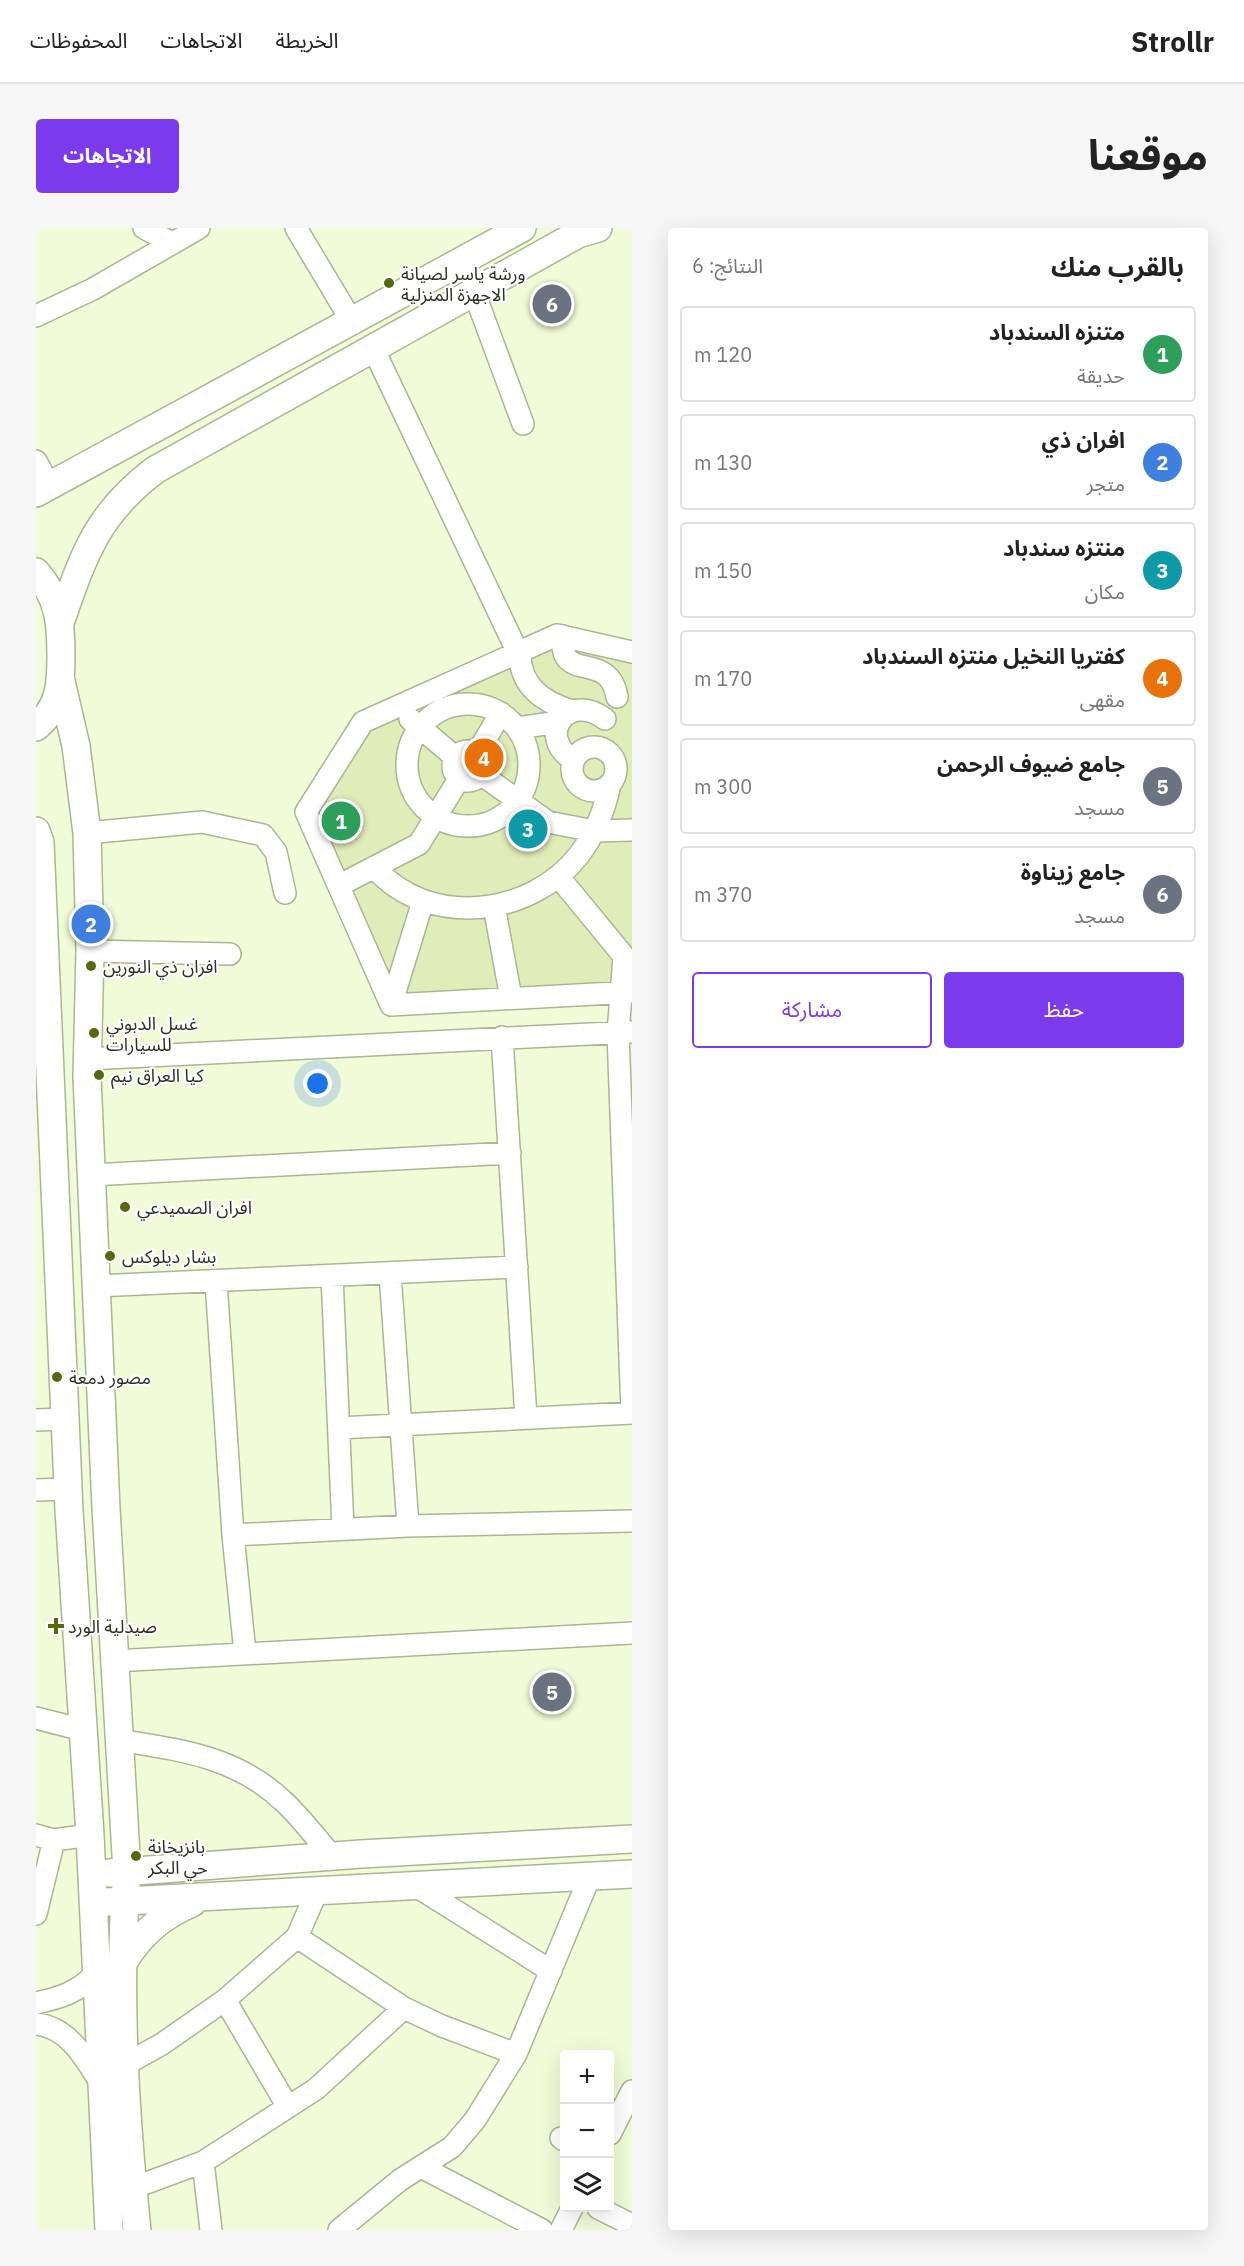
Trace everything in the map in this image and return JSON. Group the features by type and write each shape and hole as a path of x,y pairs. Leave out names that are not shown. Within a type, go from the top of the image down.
{"main road":[{"path":"43,489 522,228"},
{"path":"61,620 90,542 108,515 136,485 155,470 578,234 598,228"},
{"path":"36,572 55,601 61,620 61,681 76,746 87,833 90,951 87,1059 91,1174 106,1508 127,1872 124,1903 126,2064 137,2230"},
{"path":"36,727 54,707 61,681"},
{"path":"36,831 40,842 43,1064 90,1835 100,2082 109,2230"},
{"path":"68,1489 89,1496 106,1508"},
{"path":"123,1804 131,1838 146,1858 158,1863 187,1866"},
{"path":"91,1874 332,1856 632,1839"},
{"path":"265,1861 266,1894"},
{"path":"93,1903 632,1874"},
{"path":"124,1961 137,1940 149,1928 180,1908 205,1897"}],"street":[{"path":"144,228 172,243"},
{"path":"36,316 93,289 199,228"},
{"path":"296,228 351,320"},
{"path":"474,292 522,424"},
{"path":"373,348 519,653 522,671 531,688 566,716"},
{"path":"36,461 43,489"},
{"path":"391,1005 306,812 363,722 557,635 632,652"},
{"path":"563,636 564,655 570,662 582,668 605,672 624,692 605,719"},
{"path":"458,705 480,705 501,713 517,728 527,748 529,770 518,801 501,817 479,826 456,826 434,817 418,802 408,781 407,759 413,737 436,712 458,705"},
{"path":"396,707 456,757"},
{"path":"374,867 388,881 423,901 457,908 494,906 516,900 558,876 579,855 594,831 610,784 616,774 618,755 605,719 592,710 517,728"},
{"path":"477,753 501,713"},
{"path":"566,716 556,736 558,745 573,760"},
{"path":"610,784 595,791 584,789 573,776 573,760 580,751 590,747 618,755"},
{"path":"465,751 477,753 484,763 482,774 471,782 459,779 453,769 456,757 465,751"},
{"path":"482,774 548,822 594,831 632,830"},
{"path":"340,885 419,843 459,779"},
{"path":"87,833 202,822 263,835 276,852 285,893"},
{"path":"339,1428 632,1413 625,1032 628,961 558,876"},
{"path":"391,1005 423,901"},
{"path":"494,906 511,998"},
{"path":"90,951 230,954"},
{"path":"391,1005 627,992"},
{"path":"87,1059 502,1036 625,1032"},
{"path":"502,1036 526,1418"},
{"path":"91,1174 510,1153"},
{"path":"96,1286 517,1267"},
{"path":"390,1273 408,1526"},
{"path":"332,1276 343,1530"},
{"path":"216,1281 245,1653"},
{"path":"36,1420 65,1419"},
{"path":"36,1490 68,1489"},
{"path":"234,1535 408,1526 632,1521"},
{"path":"114,1661 632,1633"},
{"path":"36,1718 83,1730"},
{"path":"119,1740 205,1755 245,1773 282,1800 332,1856"},
{"path":"36,1914 45,1837 90,1835"},
{"path":"339,2230 400,2180 452,2147 475,2120 516,2054 590,1876"},
{"path":"416,1886 551,1971"},
{"path":"126,2064 162,2044 225,2000 297,1937 317,1891"},
{"path":"297,1937 404,2008 442,2026 516,2054"},
{"path":"36,2003 64,1997 88,1982 96,1973"},
{"path":"225,2000 288,2107"},
{"path":"133,2188 203,2162 316,2089 404,2008"},
{"path":"36,2024 59,2031 81,2052 100,2082"},
{"path":"614,2124 632,2091"},
{"path":"203,2162 211,2230"},
{"path":"421,2167 542,2230"},
{"path":"561,2230 570,2212"},
{"path":"606,2212 632,2225"}],"green space":[{"path":"557,633 632,650 632,995 388,1008 303,813 362,720"}],"place":[{"name":"ورشة ياسر لصيانة الاجهزة المنزلية","path":"389,283"},
{"name":"جامع زيناوة","path":"552,304"},
{"name":"كفتريا النخيل منتزه السندباد","path":"484,758"},
{"name":"متنزه السندباد","path":"341,821"},
{"name":"منتزه سندباد","path":"528,829"},
{"name":"افران ذي","path":"91,924"},
{"name":"افران ذي النورين","path":"91,966"},
{"name":"غسل الدبوني للسيارات","path":"94,1033"},
{"name":"کیا العراق نیم","path":"99,1075"},
{"name":"افران الصميدعي","path":"125,1207"},
{"name":"بشار ديلوكس","path":"110,1256"},
{"name":"مصور دمعة","path":"57,1377"},
{"name":"صيدلية الورد","path":"56,1626"},
{"name":"جامع ضيوف الرحمن","path":"552,1692"},
{"name":"بانزيخانة حي البكر","path":"136,1856"}]}
